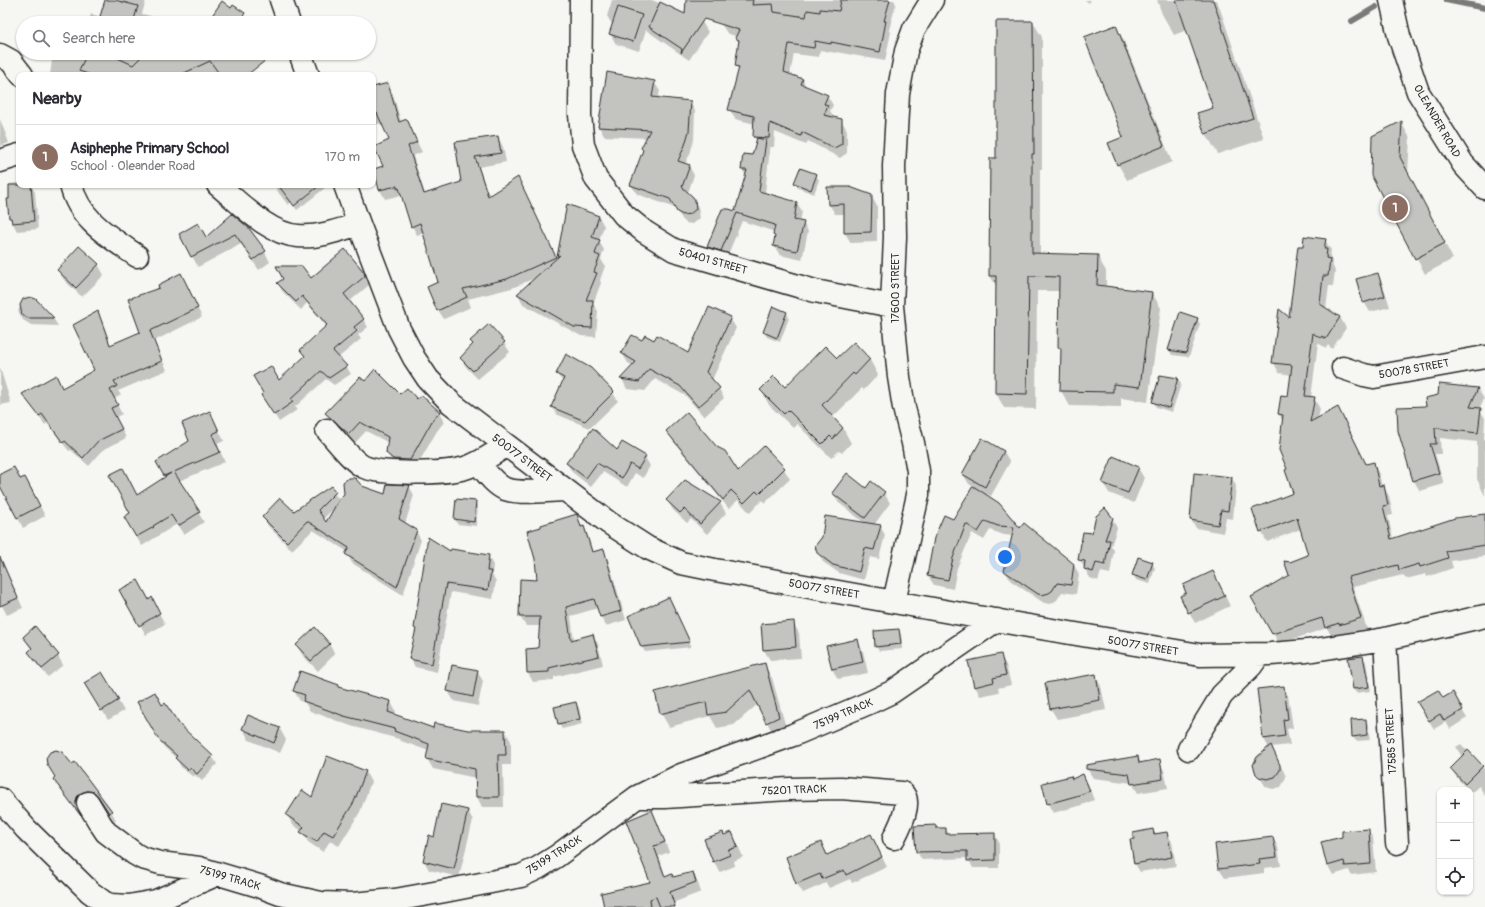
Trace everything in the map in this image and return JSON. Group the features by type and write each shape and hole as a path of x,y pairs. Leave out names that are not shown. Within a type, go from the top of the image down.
{"street":[{"path":"281,0 287,16"},
{"name":"50401 STREET","path":"581,0 580,115 583,145 596,179 624,215 645,232 674,250 815,291 892,306"},
{"name":"17600 STREET","path":"894,602 918,495 918,471 898,377 892,306 896,237 894,166 898,94 906,52 914,29 932,0"},
{"name":"OLEANDER ROAD","path":"1391,0 1399,36 1418,92 1463,164 1485,188"},
{"path":"0,55 11,61 20,72"},
{"path":"303,60 307,72"},
{"path":"0,161 16,156"},
{"path":"72,188 76,199 94,225 137,256"},
{"path":"222,188 257,218 278,231 298,236 320,235 359,224"},
{"name":"50077 STREET","path":"347,188 399,329 414,358 428,379 451,403 609,523 648,548 681,563 894,602 1200,655 1259,655 1307,652 1385,638 1485,616"},
{"name":"50078 STREET","path":"1343,368 1364,375 1374,376 1485,357"},
{"path":"327,430 358,463 370,469 418,473 458,470 478,463 506,446"},
{"path":"478,463 491,478 505,488 522,492 565,490"},
{"name":"75199 TRACK","path":"88,803 106,832 135,854 150,861 199,868 280,894 321,903 352,904 395,900 521,876 538,868 557,856 638,797 681,775 793,735 872,702 892,692 997,620"},
{"name":"17585 STREET","path":"1385,638 1397,843"},
{"path":"1189,749 1222,695 1251,666 1259,655"},
{"name":"75201 TRACK","path":"638,797 649,798 789,789 841,788 902,793 906,799 905,812 894,838"},
{"path":"0,799 26,829 94,896 105,903 111,905 129,906 156,901 218,874"}],"building":[{"path":"105,0 115,0 138,6 135,16 100,16"},
{"path":"686,0 753,0 752,5 773,4 774,12 806,17 807,10 820,12 820,9 839,11 841,0 890,0 884,21 886,21 880,52 831,42 831,44 815,41 814,48 789,44 784,72 803,79 801,84 828,95 824,104 828,105 824,115 842,119 842,144 834,148 802,132 801,136 770,123 769,138 753,137 754,116 728,110 739,67 735,66 739,40 735,38 739,30 704,19 681,53 682,49 649,27 660,2 685,14"},
{"path":"1176,0 1213,0 1253,118 1205,134 1197,113 1213,108"},
{"path":"222,1 231,8 233,5 245,13 243,16 212,16"},
{"path":"618,7 642,15 633,42 609,34"},
{"path":"996,21 1033,21 1034,154 1032,154 1032,253 1098,255 1097,285 1152,292 1140,387 1113,384 1113,392 1060,391 1061,348 1058,348 1059,277 1029,276 1027,394 995,393 996,276 989,276 990,158 996,158"},
{"path":"1116,25 1164,146 1117,165 1108,143 1123,137 1084,37"},
{"path":"84,60 122,60 133,65 138,60 266,60 251,72 218,72 210,61 186,72 79,71"},
{"path":"607,72 655,81 652,97 691,101 689,131 678,161 690,165 682,187 695,200 696,209 690,214 683,215 677,212 670,199 630,185 643,150 641,148 650,130 598,127"},
{"path":"388,83 399,122 407,119 417,142 408,146 424,194 461,182 455,142 498,136 501,153 475,157 488,196 518,177 556,257 507,279 463,289 467,297 437,311 427,287 438,282 420,223 411,227 399,188 397,189 397,186 379,190 376,177 376,168 383,166 376,151 376,146 389,140 376,113 376,86"},
{"path":"1402,121 1400,157 1445,243 1415,259 1371,175 1372,136"},
{"path":"757,138 766,140 759,191 797,202 794,220 804,222 797,251 773,246 775,225 737,213 721,251 707,247 722,209 735,211 747,170 741,170 743,154 752,155"},
{"path":"800,168 817,174 811,190 794,183"},
{"path":"9,185 16,185 16,188 31,188 34,221 12,223 11,218 9,218 7,199 9,199"},
{"path":"827,187 850,187 872,195 871,232 844,233 844,204 828,205"},
{"path":"280,188 316,188 294,206"},
{"path":"567,204 599,216 592,237 600,240 595,254 600,256 594,272 597,273 586,300 593,300 592,328 574,327 517,294 560,255 557,257"},
{"path":"232,214 248,227 266,251 253,260 235,234 191,257 179,234 198,223 206,237"},
{"path":"1304,236 1326,239 1324,249 1327,249 1326,258 1330,259 1328,276 1323,276 1320,304 1340,317 1326,339 1322,336 1320,338 1313,333 1305,396 1315,397 1310,422 1338,407 1366,464 1374,462 1379,486 1384,485 1388,505 1383,506 1391,539 1455,518 1485,514 1485,545 1446,551 1448,558 1420,567 1419,564 1399,570 1398,565 1348,577 1361,618 1325,628 1322,618 1272,634 1251,597 1289,575 1284,561 1290,562 1308,555 1297,518 1260,532 1252,509 1293,493 1285,470 1287,469 1279,450 1283,415 1278,414 1281,395 1288,396 1292,365 1272,363 1279,309 1289,317 1298,246 1303,246"},
{"path":"79,246 99,264 76,288 57,270"},
{"path":"345,249 364,272 365,276 344,294 364,319 354,327 357,331 333,351 347,366 329,378 321,371 291,399 293,402 274,415 261,395 263,393 253,376 271,366 279,380 305,356 300,350 327,325 302,296 296,302 277,283 283,279 276,266 302,266 311,278"},
{"path":"181,273 198,308 150,331 162,361 114,381 117,386 110,390 118,405 111,408 122,429 98,441 83,458 65,441 63,443 42,414 39,416 22,394 56,375 62,388 94,370 73,325 98,311 110,345 140,332 128,299 159,288 158,285"},
{"path":"1378,273 1385,296 1363,303 1356,279"},
{"path":"30,297 36,299 54,318 28,318 22,315 20,305 23,299"},
{"path":"773,306 787,312 777,338 763,332"},
{"path":"709,307 731,317 706,372 720,388 698,407 680,386 649,369 639,382 620,379 636,362 621,353 632,335 642,340 645,335 654,340 657,335 688,353"},
{"path":"1180,312 1198,318 1186,353 1168,350"},
{"path":"489,324 505,342 473,371 460,358 473,344 470,341"},
{"path":"854,342 870,359 855,375 853,373 822,405 843,428 833,439 830,436 822,444 788,410 784,414 760,390 774,376 785,387 825,346 837,358"},
{"path":"566,354 591,368 614,392 585,421 551,407 564,378 556,374"},
{"path":"375,369 400,394 407,388 417,399 421,395 440,412 432,421 410,460 393,459 386,453 388,437 360,422 349,434 325,413 360,377 365,381"},
{"path":"1160,375 1178,378 1169,408 1152,402"},
{"path":"1439,384 1478,388 1470,407 1481,408 1478,433 1435,428 1436,444 1430,444 1439,473 1413,481 1398,431 1397,407 1426,406 1425,398 1438,395"},
{"path":"210,411 219,431 212,434 220,452 174,472 200,512 178,526 171,515 136,537 124,517 130,513 109,475 123,468 137,495 171,473 164,476 156,462 189,441 182,423"},
{"path":"687,412 717,447 725,451 738,471 764,446 785,468 759,494 756,491 744,503 731,490 723,500 666,431"},
{"path":"593,428 617,450 622,442 646,456 638,469 630,464 622,478 597,463 586,478 566,463"},
{"path":"982,438 1004,451 985,487 962,474"},
{"path":"1113,456 1139,467 1128,493 1102,483"},
{"path":"14,467 20,479 25,477 40,506 17,518 0,486 0,474"},
{"path":"847,473 866,488 871,481 885,492 865,518 832,493"},
{"path":"1194,473 1232,477 1228,511 1221,510 1218,525 1190,520"},
{"path":"349,478 355,478 362,486 385,494 387,484 410,485 399,519 417,530 397,587 345,554 349,548 307,521 287,542 262,517 280,498 294,511 331,486 336,492 318,510 326,522 340,498 344,494 343,482"},
{"path":"685,480 721,502 700,524 684,509 680,513 666,500"},
{"path":"973,486 999,503 1020,528 1024,523 1074,564 1071,585 1057,583 1052,591 1042,595 1038,594 1004,571 1014,527 998,526 985,521 978,532 966,524 953,558 948,580 927,576 934,538 944,515 953,519"},
{"path":"456,499 476,501 474,522 454,519"},
{"path":"1105,508 1113,518 1105,540 1110,540 1105,565 1096,563 1093,572 1084,569 1085,561 1078,560 1083,532 1092,533 1096,516"},
{"path":"577,514 581,527 584,526 592,552 604,549 621,611 600,617 594,599 566,607 571,640 593,634 599,656 549,668 549,672 527,673 526,649 538,648 540,617 519,617 520,579 537,580 535,559 527,531"},
{"path":"825,516 881,525 874,550 865,548 859,572 833,565 817,553 815,546 822,537"},
{"path":"428,537 450,551 451,549 489,555 487,571 491,571 488,590 446,584 432,664 409,659 416,629 414,628"},
{"path":"0,557 18,598 0,606"},
{"path":"1138,557 1153,562 1147,580 1132,575"},
{"path":"1213,571 1225,596 1188,613 1180,596 1186,593 1183,585"},
{"path":"138,580 149,600 152,597 160,613 139,626 119,590"},
{"path":"669,597 690,642 641,647 628,616"},
{"path":"794,621 796,647 763,650 761,624"},
{"path":"35,626 59,655 42,669 28,652 32,648 23,637"},
{"path":"315,627 330,644 311,661 296,645"},
{"path":"899,629 901,644 875,647 874,631"},
{"path":"858,639 863,662 832,669 826,646"},
{"path":"1001,654 1006,675 993,678 994,682 974,687 968,661"},
{"path":"1363,656 1369,687 1353,689 1348,658"},
{"path":"765,663 779,717 766,723 750,690 726,712 708,715 706,702 660,714 655,692"},
{"path":"452,665 478,670 473,697 447,691"},
{"path":"300,671 339,685 338,687 391,701 388,712 433,728 434,723 468,730 505,730 506,755 498,755 499,797 476,797 475,769 426,759 429,744 394,731 395,729 344,716 303,701 305,695 293,691"},
{"path":"102,672 119,700 101,711 84,683"},
{"path":"1096,674 1100,700 1050,709 1045,683"},
{"path":"1284,686 1288,719 1283,720 1285,736 1263,739 1257,689"},
{"path":"1438,690 1443,698 1453,692 1463,710 1444,721 1440,714 1429,721 1417,702"},
{"path":"155,692 162,705 165,703 180,725 213,756 197,774 190,768 188,770 175,758 177,756 158,739 137,702"},
{"path":"576,702 580,719 558,724 554,707"},
{"path":"248,715 280,728 274,743 242,729"},
{"path":"1366,719 1367,735 1352,737 1351,720"},
{"path":"1271,745 1280,765 1280,770 1275,777 1267,779 1259,777 1256,774 1253,765 1257,757"},
{"path":"56,750 62,752 72,764 75,762 112,811 109,813 94,792 87,791 81,793 77,797 76,803 81,816 53,779 55,777 47,764 46,758 50,752"},
{"path":"1468,750 1483,766 1465,784 1450,768"},
{"path":"327,756 366,771 354,802 333,836 324,831 317,842 300,832 304,827 286,815 302,790 312,797"},
{"path":"1138,756 1139,763 1160,759 1163,779 1131,784 1129,774 1086,769 1086,765"},
{"path":"1083,774 1090,791 1047,804 1042,783 1071,776 1072,779"},
{"path":"441,804 468,810 454,869 423,861 429,835 434,837"},
{"path":"652,810 665,842 654,846 665,877 672,874 673,877 693,872 696,882 670,892 675,907 660,907 656,897 650,899 651,907 604,907 601,893 650,882 626,821"},
{"path":"936,825 936,828 946,828 946,834 995,833 995,860 967,861 967,851 916,852 914,826"},
{"path":"1153,829 1154,834 1167,832 1172,857 1134,864 1130,839 1134,839 1133,833"},
{"path":"1369,829 1371,864 1345,866 1344,861 1327,866 1321,842 1342,837 1342,831"},
{"path":"723,832 724,835 732,832 738,847 728,850 730,855 713,862 704,839"},
{"path":"871,834 882,857 846,875 844,870 822,879 820,874 796,884 786,857 821,842 827,855"},
{"path":"1273,837 1277,857 1259,859 1260,864 1218,869 1215,844"}],"waterway":[{"path":"1446,0 1485,8"},
{"path":"1352,21 1376,7"}],"place":[{"name":"Asiphephe Primary School","path":"1395,208"}]}
